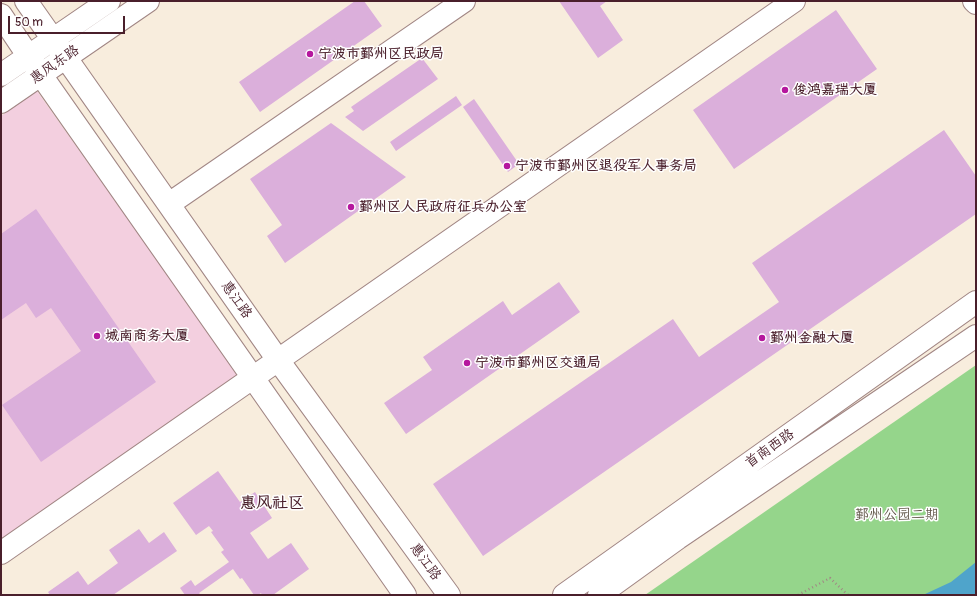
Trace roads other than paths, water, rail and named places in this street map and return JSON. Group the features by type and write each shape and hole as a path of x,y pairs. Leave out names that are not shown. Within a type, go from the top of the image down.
{"street":[{"name":"惠江路","path":"26,1 278,360 449,595"},
{"path":"1,75 109,1"},
{"name":"惠风东路","path":"1,102 148,1"},
{"path":"169,204 464,1"},
{"path":"1,553 794,1"},
{"path":"1,15 41,75 405,595"},
{"name":"首南西路","path":"564,595 976,302"},
{"name":"首南西路","path":"599,595 678,538 976,336"}],"water":[{"path":"976,562 976,595 923,595 951,582"}],"place":[{"name":"宁波市鄞州区民政局","path":"310,54"},
{"name":"俊鸿嘉瑞大厦","path":"785,90"},
{"name":"宁波市鄞州区退役军人事务局","path":"507,166"},
{"name":"鄞州区人民政府征兵办公室","path":"351,207"},
{"name":"城南商务大厦","path":"97,336"},
{"name":"鄞州金融大厦","path":"762,338"},
{"name":"宁波市鄞州区交通局","path":"467,363"}],"district":[{"name":"惠风社区","path":"272,504"}],"park label":[{"name":"鄞州公园二期","path":"897,515"}]}
